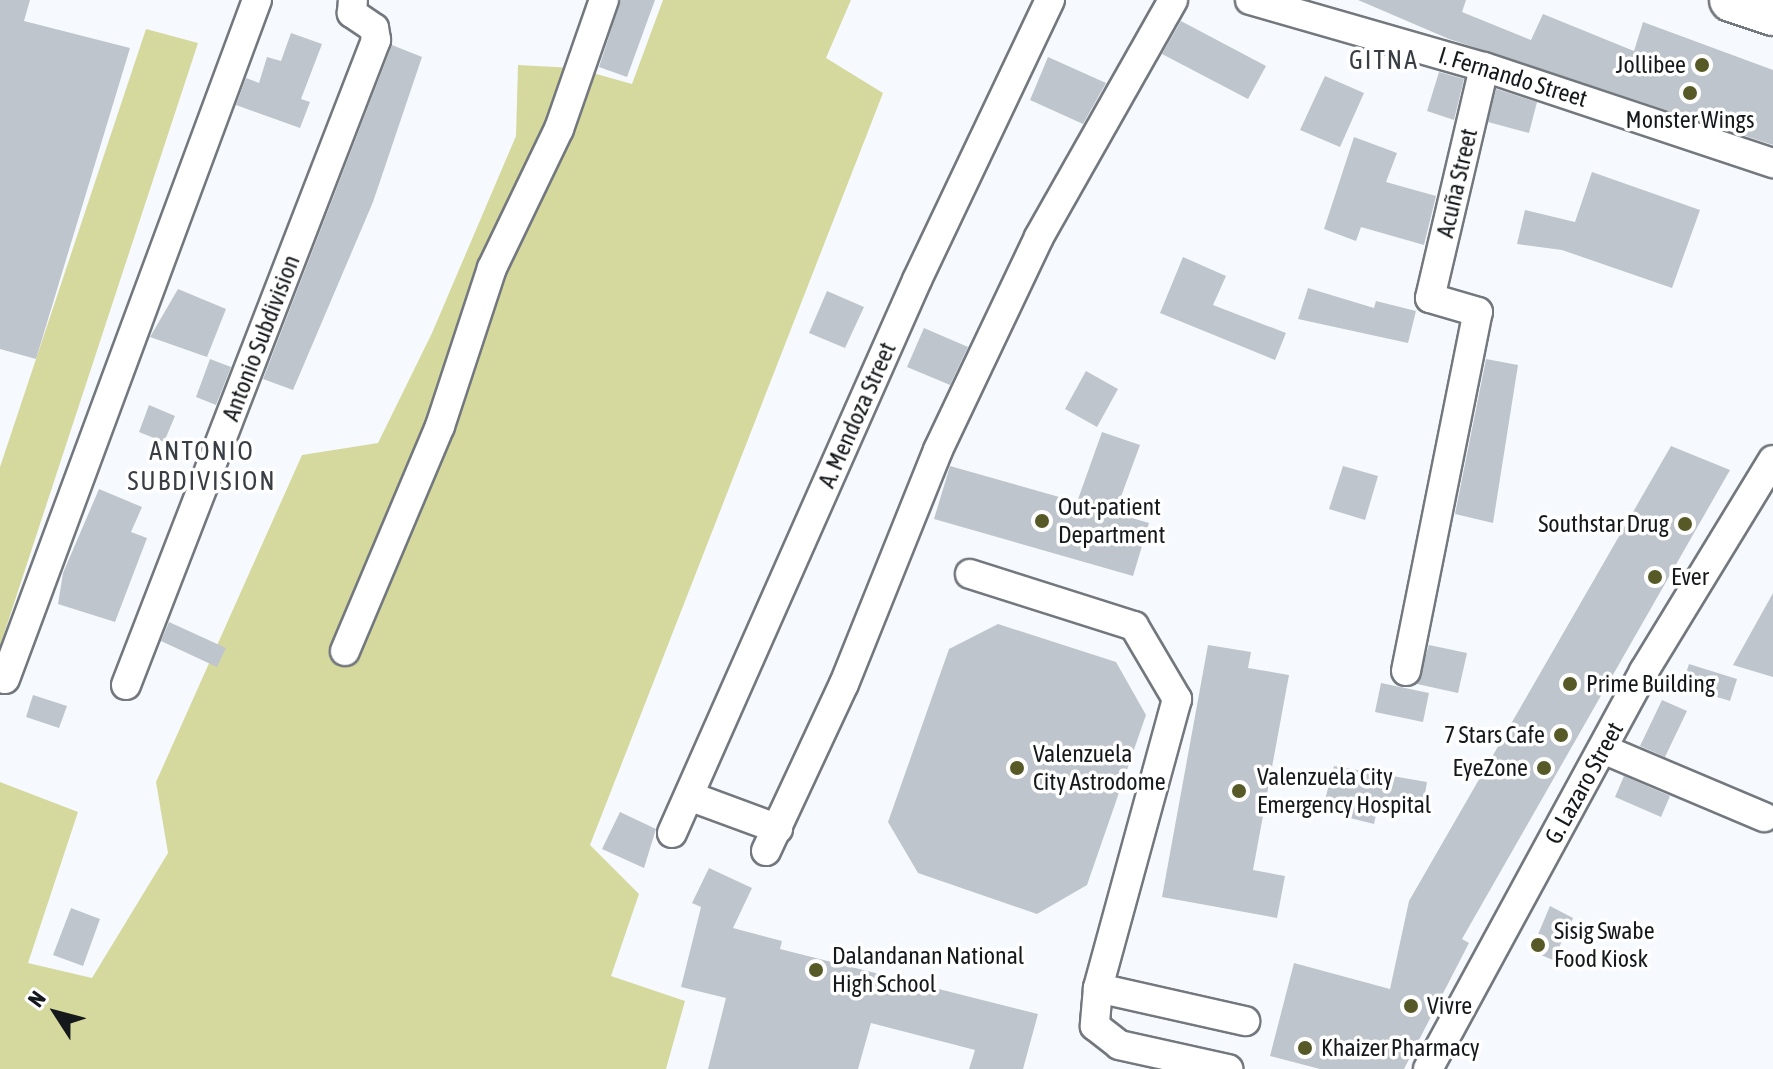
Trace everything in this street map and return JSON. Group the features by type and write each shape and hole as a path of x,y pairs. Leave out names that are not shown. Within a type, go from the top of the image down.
{"highway":[{"path":"1731,0 1773,14"}],"street":[{"path":"5,679 257,0"},
{"name":"Antonio Subdivision","path":"126,685 376,40 374,28 352,13 353,0"},
{"path":"345,651 440,426 492,268 559,129 604,0"},
{"name":"A. Mendoza Street","path":"672,833 917,280 1050,0"},
{"path":"689,796 772,840 991,336 1173,0"},
{"name":"I. Fernando Street","path":"1250,0 1484,67 1773,163"},
{"name":"Acuña Street","path":"1406,671 1478,312 1430,298 1484,67"},
{"name":"G. Lazaro Street","path":"1428,1069 1603,749 1773,460"},
{"path":"970,574 1134,626 1177,699 1098,988 1095,1026 1119,1045 1228,1069"},
{"path":"1603,749 1764,817"},
{"path":"1098,988 1245,1021"}],"green space":[{"path":"663,0 851,0 826,58 883,93 590,845 639,894 611,976 685,1001 666,1069 0,1069 0,782 78,812 28,963 92,978 168,853 156,782 302,455 378,443 432,333 516,136 518,65 575,68 632,84"},
{"path":"146,29 198,43 0,646 0,467"}],"building":[{"path":"0,0 30,0 24,21 130,48 36,359 0,349"},
{"path":"621,0 655,0 627,77 599,67"},
{"path":"1358,0 1466,0 1462,12 1531,40 1543,14 1634,51 1643,22 1773,70 1773,145 1449,39"},
{"path":"1181,21 1266,66 1248,99 1162,54"},
{"path":"291,33 322,44 301,99 310,102 300,128 236,105 246,78 259,83 267,57 281,61"},
{"path":"392,45 422,57 373,202 293,390 263,379"},
{"path":"1048,57 1106,83 1083,124 1030,100"},
{"path":"1439,72 1464,79 1454,120 1427,111"},
{"path":"1325,76 1364,93 1340,147 1300,130"},
{"path":"1496,89 1537,102 1529,133 1488,122"},
{"path":"1354,137 1397,153 1386,182 1436,196 1424,245 1361,227 1356,241 1324,229"},
{"path":"1592,172 1700,210 1672,288 1562,250 1517,244 1525,210 1575,222"},
{"path":"1183,257 1226,276 1213,305 1286,333 1275,360 1160,313"},
{"path":"1308,288 1374,308 1376,301 1416,311 1408,343 1298,319"},
{"path":"178,289 226,309 207,357 150,337"},
{"path":"827,291 864,307 845,348 809,333"},
{"path":"924,328 968,347 950,385 907,367"},
{"path":"210,359 231,367 216,405 196,397"},
{"path":"1486,359 1518,365 1493,523 1455,514"},
{"path":"1086,371 1118,389 1097,427 1065,409"},
{"path":"149,405 175,416 164,442 139,432"},
{"name":"Out-patient Department","path":"1102,432 1140,445 1115,513 1149,523 1133,576 934,519 950,466 1077,502"},
{"name":"Prime Building","path":"1671,446 1730,470 1462,939 1469,943 1404,1069 1320,1069 1270,1056 1294,963 1390,989 1409,901"},
{"path":"1343,466 1378,476 1365,520 1329,509"},
{"path":"99,489 142,507 131,532 147,538 115,622 58,604 63,573"},
{"path":"1773,593 1773,677 1733,665"},
{"path":"169,622 226,648 217,667 161,641"},
{"name":"Valenzuela City Astrodome","path":"998,624 1116,662 1146,715 1087,885 1037,914 918,873 888,822 949,649"},
{"path":"1208,645 1251,652 1248,668 1289,675 1253,870 1285,876 1277,918 1162,897"},
{"path":"1429,645 1467,653 1458,693 1417,684"},
{"path":"1689,664 1737,679 1730,701 1682,686"},
{"path":"1381,683 1429,693 1423,722 1375,712"},
{"path":"33,695 67,706 59,728 26,717"},
{"path":"1662,700 1687,711 1665,757 1640,746"},
{"path":"1334,766 1427,782 1422,812 1378,806 1374,824 1322,811"},
{"path":"1624,776 1670,796 1661,817 1615,797"},
{"path":"620,812 656,829 644,868 602,849"},
{"name":"Dalandanan National High School","path":"709,868 752,888 733,928 782,941 780,949 1038,1014 1023,1069 969,1069 975,1050 871,1023 858,1069 708,1069 726,998 681,987 701,907 692,903"},
{"path":"1550,906 1573,918 1553,960 1531,951"},
{"path":"71,908 100,919 83,966 53,955"}],"place":[{"name":"Jollibee","path":"1702,65"},
{"name":"Monster Wings","path":"1690,93"},
{"name":"Out-patient Department","path":"1042,521"},
{"name":"Southstar Drug","path":"1685,524"},
{"name":"Ever","path":"1655,577"},
{"name":"Prime Building","path":"1570,684"},
{"name":"7 Stars Cafe","path":"1561,735"},
{"name":"Valenzuela City Astrodome","path":"1017,768"},
{"name":"EyeZone","path":"1544,768"},
{"name":"Valenzuela City Emergency Hospital","path":"1239,791"},
{"name":"Sisig Swabe Food Kiosk","path":"1538,945"},
{"name":"Dalandanan National High School","path":"816,970"},
{"name":"Vivre","path":"1411,1006"},
{"name":"Khaizer Pharmacy","path":"1305,1048"}],"district":[{"name":"GITNA","path":"1384,61"},
{"name":"ANTONIO SUBDIVISION","path":"202,467"}]}
